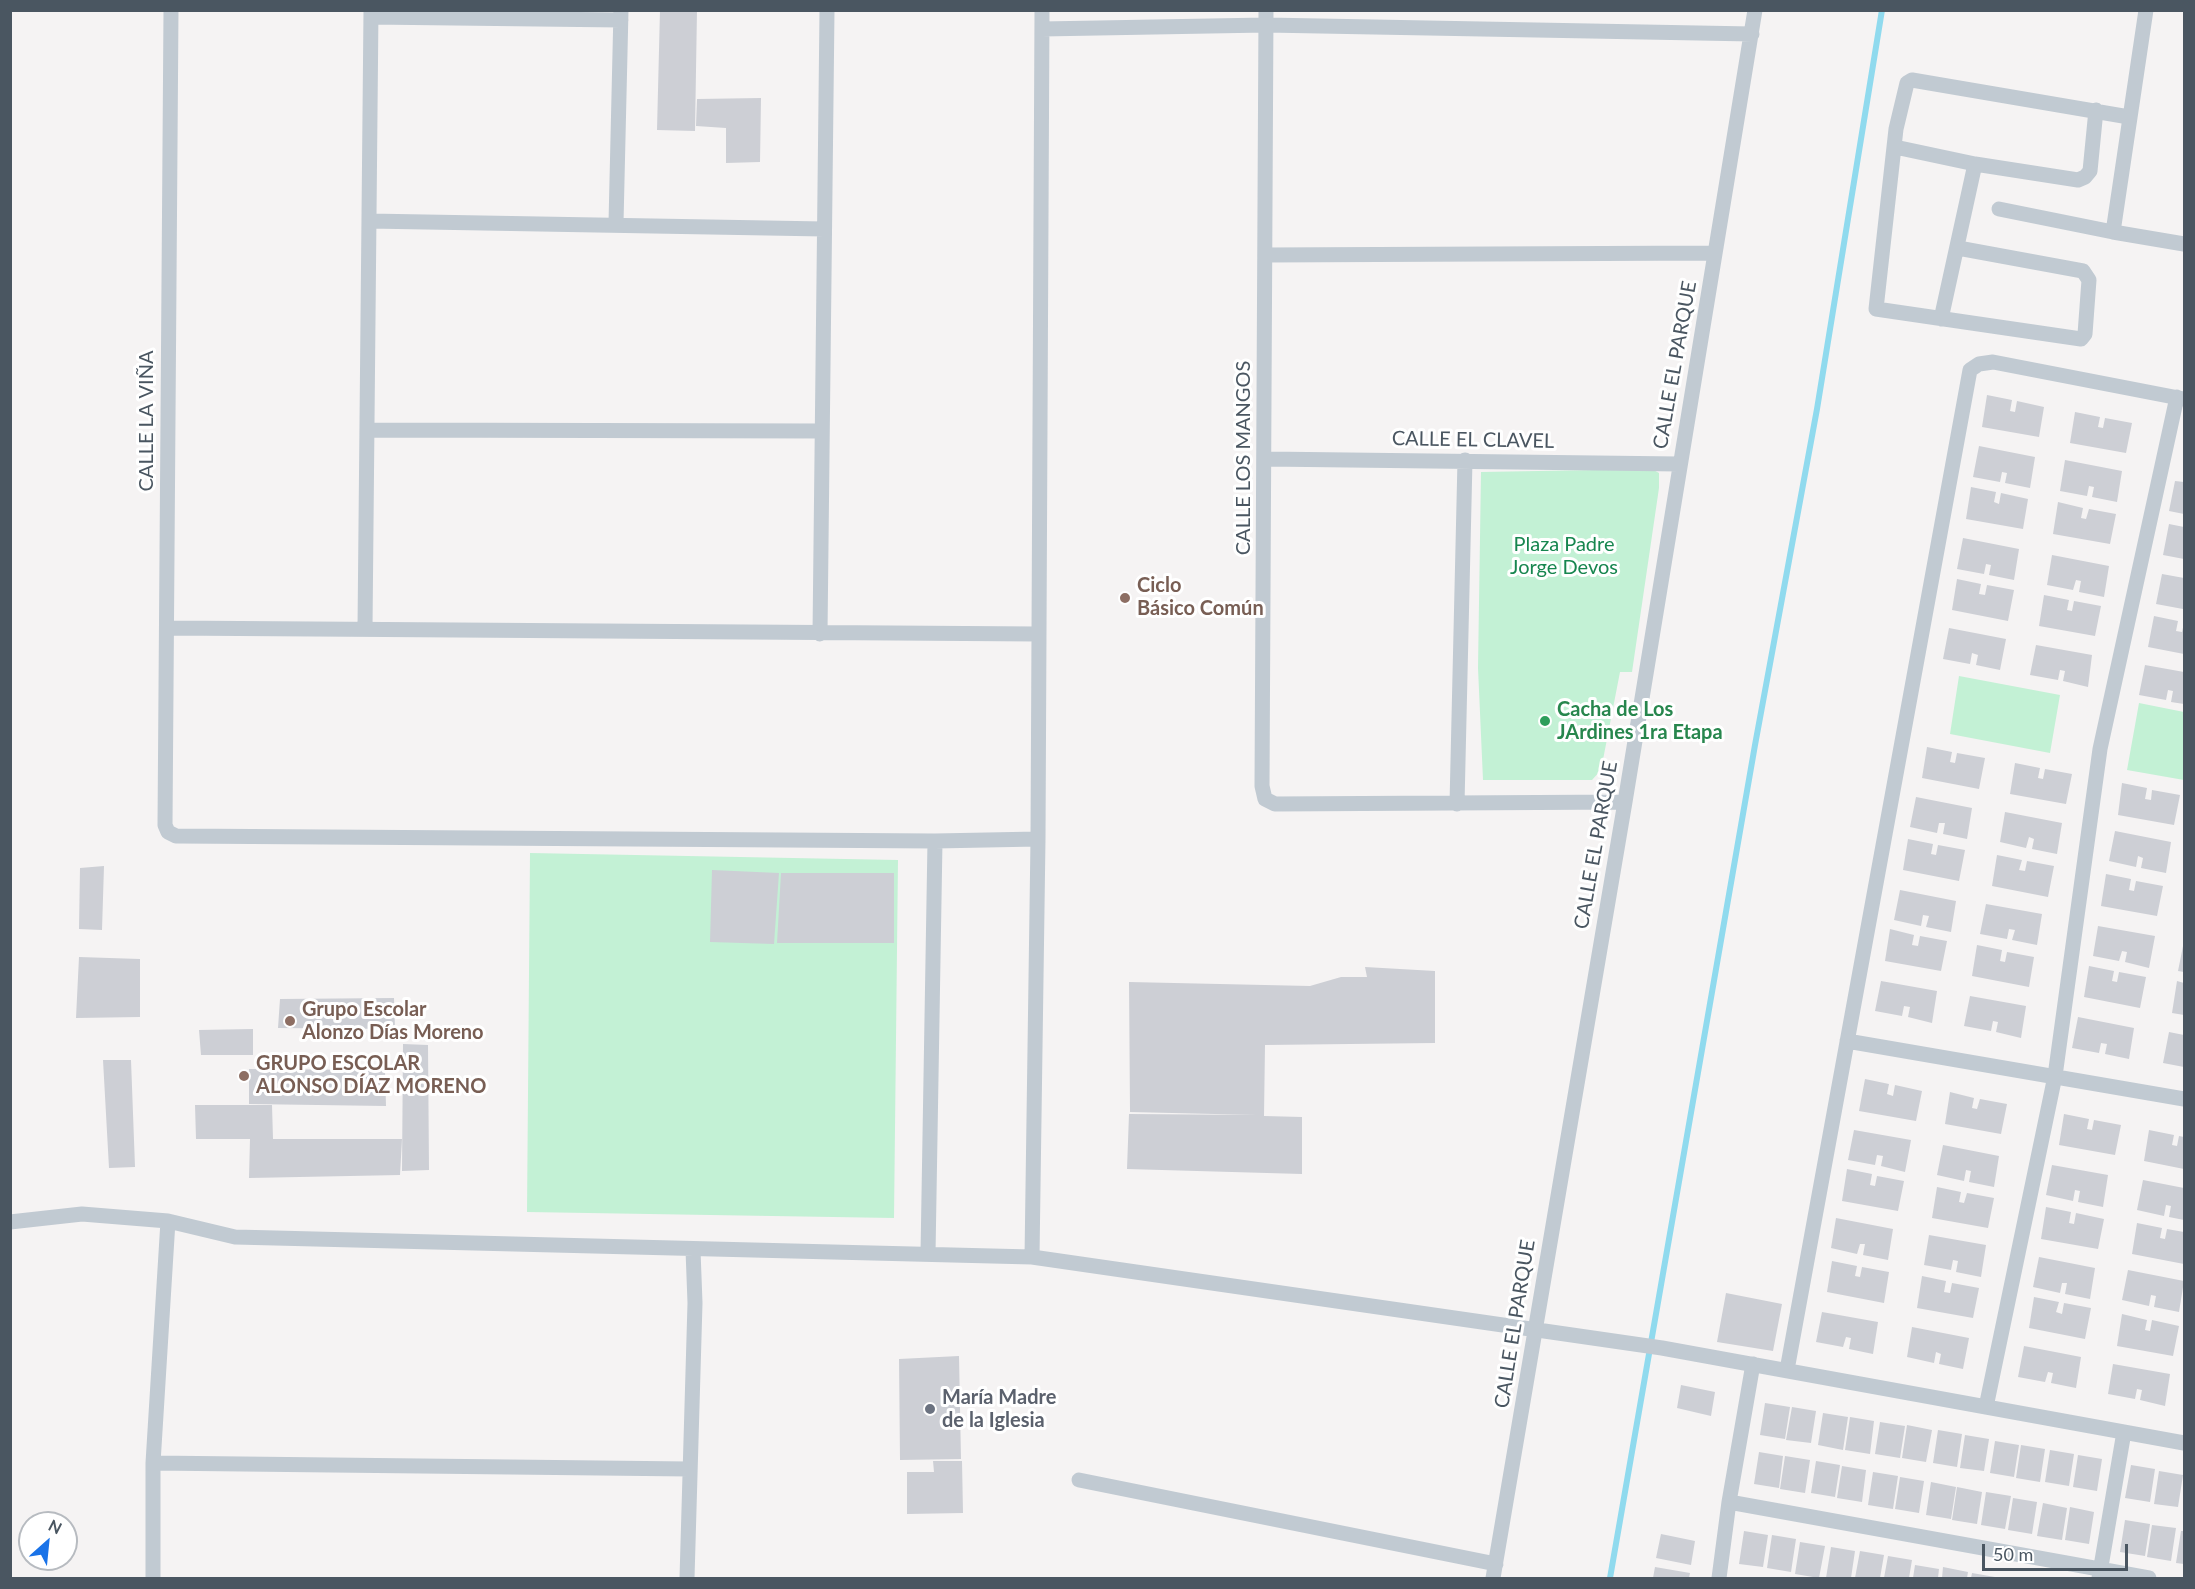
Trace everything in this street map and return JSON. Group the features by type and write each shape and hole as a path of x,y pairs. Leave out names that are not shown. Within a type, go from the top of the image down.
{"street":[{"name":"CALLE LA VIÑA","path":"171,10 165,825 168,832 176,836 935,841"},
{"path":"820,634 827,10"},
{"path":"1032,1257 1038,839 1042,10"},
{"name":"CALLE EL PARQUE","path":"1495,1571 1625,802 1755,10"},
{"path":"2114,232 2146,10"},
{"path":"366,628 371,14 621,15 616,223"},
{"path":"1042,28 1266,18 1752,34"},
{"name":"CALLE LOS MANGOS","path":"1266,18 1266,459 1262,775 1265,799 1275,804 1625,802"},
{"path":"1958,248 2083,271 2089,280 2087,330 2081,339 1880,312 1875,305 1904,89 1912,80 2129,117"},
{"path":"1895,147 1975,164 2078,180 2090,171 2096,110"},
{"path":"1941,319 1975,164"},
{"path":"1999,209 2184,244"},
{"path":"369,221 616,223 824,229"},
{"path":"1266,255 1715,253"},
{"path":"1786,1370 1971,370 1979,364 1993,362 2180,398 2100,748 2055,1076 1986,1407"},
{"path":"367,430 822,430"},
{"name":"CALLE EL CLAVEL","path":"1266,459 1679,464"},
{"path":"1457,804 1465,460"},
{"path":"167,628 1038,634"},
{"path":"928,1254 935,841 1038,839"},
{"path":"1847,1041 2184,1099"},
{"path":"10,1222 82,1214 168,1221 235,1237 1032,1257 1662,1348 2184,1443"},
{"path":"153,1578 153,1463 168,1221"},
{"path":"687,1578 695,1303 693,1250"},
{"path":"1719,1578 1729,1502 1753,1364"},
{"path":"2100,1574 2124,1432"},
{"path":"153,1463 689,1469"},
{"path":"1079,1480 1495,1571"},
{"path":"1729,1502 2100,1574 2149,1578"}],"green space":[{"name":"Plaza Padre Jorge Devos","path":"1652,469 1659,473 1659,488 1632,672 1620,672 1601,770 1592,780 1483,780 1478,668 1481,472"},
{"path":"1959,676 2060,695 2050,753 1950,734"},
{"path":"2139,703 2184,712 2184,780 2127,770"},
{"path":"530,853 898,860 894,1218 527,1212"}],"building":[{"path":"660,10 697,10 695,131 657,130"},
{"path":"761,98 760,162 726,163 726,128 696,126 697,99"},
{"path":"1987,395 2012,400 2010,411 2015,412 2017,401 2044,407 2039,437 1982,427"},
{"path":"2075,412 2100,417 2098,427 2103,428 2105,418 2132,423 2126,453 2070,443"},
{"path":"1979,446 2035,457 2030,488 2005,483 2007,473 2002,472 2000,482 1973,477"},
{"path":"2065,460 2122,471 2117,502 2092,497 2094,487 2089,486 2087,496 2060,491"},
{"path":"2175,481 2184,482 2184,514 2169,511"},
{"path":"1971,487 1996,492 1994,502 1999,504 2001,493 2028,499 2023,529 1966,519"},
{"path":"2058,502 2083,508 2081,518 2086,519 2089,509 2116,514 2110,544 2053,534"},
{"path":"2169,524 2184,527 2184,559 2163,555"},
{"path":"1963,538 2019,549 2014,580 1989,575 1991,565 1986,564 1984,574 1957,569"},
{"path":"2052,555 2109,566 2104,597 2079,592 2081,581 2076,580 2073,590 2047,585"},
{"path":"2162,574 2184,578 2183,609 2156,604"},
{"path":"1957,579 1981,584 1979,594 1985,595 1987,585 2014,590 2008,621 1952,610"},
{"path":"2044,595 2069,600 2067,610 2072,611 2074,601 2101,606 2095,636 2039,626"},
{"path":"2154,616 2178,621 2176,631 2182,632 2184,623 2184,654 2148,647"},
{"path":"1949,628 2006,639 2000,670 1976,665 1978,655 1972,653 1970,664 1943,659"},
{"path":"2036,645 2092,655 2088,687 2063,681 2065,671 2060,670 2058,680 2030,675"},
{"path":"2145,665 2184,672 2184,704 2171,702 2173,691 2168,690 2166,700 2139,695"},
{"path":"1927,747 1952,752 1950,762 1955,763 1957,753 1985,758 1979,789 1922,778"},
{"path":"2015,763 2040,768 2038,778 2043,779 2045,769 2072,774 2066,804 2010,794"},
{"path":"2122,783 2147,788 2145,799 2151,800 2152,790 2180,795 2174,825 2118,815"},
{"path":"1916,797 1972,808 1967,839 1943,834 1945,823 1939,823 1937,833 1910,827"},
{"path":"2005,812 2062,823 2057,854 2032,849 2034,839 2029,837 2026,848 2000,842"},
{"path":"2115,831 2171,842 2166,873 2141,868 2143,858 2138,856 2136,867 2109,861"},
{"path":"1908,839 1933,844 1931,854 1936,855 1938,845 1965,850 1959,881 1903,870"},
{"path":"1997,855 2022,860 2019,870 2025,871 2027,861 2054,866 2048,897 1992,886"},
{"path":"104,866 102,930 79,929 80,868"},
{"path":"712,870 779,873 774,944 710,942"},
{"path":"781,873 894,873 894,943 777,943"},
{"path":"2106,874 2131,879 2129,890 2134,891 2136,881 2163,886 2157,916 2101,906"},
{"path":"1900,890 1956,901 1951,932 1926,927 1929,916 1923,915 1921,926 1894,920"},
{"path":"1986,904 2042,914 2037,945 2012,940 2015,930 2009,929 2007,939 1980,934"},
{"path":"2098,926 2155,936 2149,968 2125,962 2127,952 2122,951 2119,961 2093,956"},
{"path":"1890,929 1914,935 1912,945 1918,946 1920,936 1947,941 1941,971 1885,961"},
{"path":"1977,945 2002,950 2000,961 2005,962 2007,952 2034,957 2029,987 1972,976"},
{"path":"2184,946 2184,972 2178,971"},
{"path":"79,957 140,959 140,1017 76,1018"},
{"path":"2089,966 2114,971 2112,981 2117,982 2119,972 2146,977 2140,1008 2084,997"},
{"path":"1365,967 1435,971 1435,1043 1265,1045 1264,1116 1302,1117 1302,1174 1127,1169 1129,1114 1257,1115 1130,1112 1129,982 1310,986 1341,977 1367,977"},
{"path":"1881,981 1937,991 1932,1023 1908,1017 1910,1007 1904,1006 1902,1016 1875,1011"},
{"path":"2177,981 2184,983 2184,1015 2172,1013"},
{"path":"1970,996 2026,1006 2021,1038 1996,1032 1998,1022 1993,1021 1991,1031 1964,1026"},
{"path":"394,998 395,1029 278,1028 280,999"},
{"path":"2078,1017 2134,1028 2129,1059 2105,1054 2107,1044 2101,1043 2099,1053 2072,1048"},
{"path":"253,1029 253,1055 201,1055 199,1030"},
{"path":"2169,1032 2184,1035 2184,1067 2163,1063"},
{"path":"403,1044 428,1045 429,1170 402,1171"},
{"path":"103,1060 131,1060 135,1167 109,1168"},
{"path":"249,1069 385,1070 386,1106 249,1104"},
{"path":"1865,1079 1889,1084 1887,1094 1893,1096 1895,1085 1922,1091 1916,1121 1859,1111"},
{"path":"1950,1092 1974,1098 1972,1108 1977,1109 1980,1099 2007,1104 2001,1134 1945,1124"},
{"path":"195,1105 272,1105 273,1139 402,1139 400,1175 249,1178 250,1139 196,1139"},
{"path":"2064,1114 2089,1119 2087,1129 2092,1130 2094,1120 2121,1125 2115,1155 2059,1145"},
{"path":"1854,1130 1911,1140 1905,1172 1881,1166 1883,1156 1877,1155 1875,1165 1848,1160"},
{"path":"2149,1130 2174,1135 2172,1145 2177,1146 2179,1136 2184,1137 2184,1169 2144,1161"},
{"path":"1943,1145 1999,1156 1994,1187 1969,1182 1971,1171 1966,1170 1964,1181 1937,1175"},
{"path":"2052,1165 2108,1175 2103,1207 2078,1202 2080,1191 2075,1190 2073,1201 2046,1195"},
{"path":"1847,1169 1872,1174 1870,1185 1875,1186 1877,1176 1904,1181 1898,1211 1842,1201"},
{"path":"2143,1180 2184,1188 2184,1220 2169,1217 2171,1206 2166,1205 2164,1216 2137,1210"},
{"path":"1937,1187 1961,1192 1959,1202 1964,1203 1967,1193 1994,1198 1988,1228 1932,1218"},
{"path":"2046,1207 2071,1212 2069,1223 2074,1224 2076,1213 2104,1219 2098,1249 2041,1239"},
{"path":"1836,1218 1893,1229 1888,1260 1863,1255 1865,1244 1860,1244 1857,1254 1831,1248"},
{"path":"2137,1223 2162,1228 2160,1238 2165,1239 2167,1229 2184,1232 2184,1264 2132,1254"},
{"path":"1929,1235 1986,1245 1981,1277 1956,1272 1958,1261 1953,1260 1951,1270 1924,1265"},
{"path":"2039,1257 2095,1268 2090,1299 2065,1294 2067,1283 2062,1283 2060,1293 2033,1287"},
{"path":"1832,1261 1857,1266 1855,1276 1860,1277 1862,1267 1889,1272 1884,1303 1827,1292"},
{"path":"2128,1270 2184,1281 2179,1312 2154,1307 2156,1296 2151,1295 2149,1306 2122,1300"},
{"path":"1922,1276 1946,1281 1944,1292 1950,1293 1952,1283 1979,1288 1973,1318 1917,1308"},
{"path":"1726,1293 1782,1304 1773,1351 1717,1342"},
{"path":"2034,1297 2059,1302 2056,1312 2062,1314 2064,1303 2091,1308 2085,1339 2029,1328"},
{"path":"1822,1312 1878,1322 1873,1354 1849,1349 1851,1338 1846,1337 1843,1347 1816,1342"},
{"path":"2122,1314 2147,1320 2145,1330 2150,1331 2152,1320 2179,1326 2173,1356 2117,1346"},
{"path":"1912,1327 1969,1338 1963,1369 1939,1364 1941,1354 1936,1352 1934,1363 1907,1357"},
{"path":"2024,1346 2081,1357 2076,1388 2051,1383 2053,1373 2048,1372 2045,1382 2018,1377"},
{"name":"María Madre de la Iglesia","path":"959,1356 961,1459 900,1460 899,1359"},
{"path":"2113,1364 2170,1374 2165,1406 2140,1400 2142,1390 2137,1389 2135,1399 2108,1394"},
{"path":"1681,1385 1715,1392 1711,1416 1677,1408"},
{"path":"1765,1403 1790,1407 1785,1439 1760,1435"},
{"path":"1792,1407 1816,1411 1811,1443 1786,1440"},
{"path":"1823,1413 1848,1417 1843,1450 1818,1445"},
{"path":"1850,1417 1874,1421 1870,1454 1845,1450"},
{"path":"1880,1422 1905,1426 1900,1458 1875,1454"},
{"path":"1907,1425 1932,1430 1926,1462 1902,1458"},
{"path":"1938,1430 1962,1434 1957,1467 1933,1463"},
{"path":"1965,1435 1989,1439 1984,1471 1960,1468"},
{"path":"1995,1441 2019,1445 2014,1477 1990,1473"},
{"path":"2021,1445 2045,1449 2040,1482 2016,1478"},
{"path":"2050,1450 2074,1454 2069,1486 2045,1482"},
{"path":"1759,1452 1783,1456 1779,1488 1754,1484"},
{"path":"2078,1455 2102,1459 2097,1491 2073,1487"},
{"path":"1785,1456 1810,1460 1805,1493 1780,1489"},
{"path":"933,1461 962,1461 963,1513 907,1514 907,1472 934,1472"},
{"path":"1816,1461 1840,1465 1835,1497 1811,1493"},
{"path":"2131,1465 2155,1469 2150,1502 2125,1498"},
{"path":"1842,1466 1866,1470 1862,1502 1837,1498"},
{"path":"2159,1471 2183,1475 2178,1507 2154,1504"},
{"path":"1873,1472 1898,1476 1893,1509 1868,1505"},
{"path":"1900,1477 1924,1481 1919,1513 1895,1509"},
{"path":"1931,1482 1956,1487 1951,1519 1926,1515"},
{"path":"1957,1487 1982,1492 1977,1524 1952,1520"},
{"path":"1986,1492 2011,1496 2005,1529 1981,1525"},
{"path":"2013,1498 2037,1502 2032,1534 2008,1530"},
{"path":"2043,1503 2067,1508 2062,1540 2037,1536"},
{"path":"2070,1507 2094,1512 2089,1544 2065,1540"},
{"path":"2125,1520 2150,1524 2145,1556 2120,1552"},
{"path":"2152,1525 2176,1528 2171,1561 2147,1557"},
{"path":"1744,1531 1768,1535 1763,1567 1739,1564"},
{"path":"2181,1531 2184,1531 2184,1564 2176,1563"},
{"path":"1661,1534 1695,1541 1691,1565 1656,1558"},
{"path":"1772,1535 1796,1539 1791,1572 1767,1568"},
{"path":"1800,1542 1825,1546 1819,1578 1795,1574"},
{"path":"1831,1547 1855,1551 1851,1578 1826,1578"},
{"path":"1860,1551 1884,1555 1880,1578 1855,1578"},
{"path":"1888,1556 1912,1560 1909,1578 1884,1578"},
{"path":"1915,1565 1939,1569 1938,1578 1913,1578"},
{"path":"1655,1567 1690,1573 1689,1578 1653,1578"},
{"path":"1943,1567 1968,1572 1967,1578 1942,1578"},
{"path":"1972,1573 1995,1577 1995,1578 1971,1578"}],"waterway":[{"path":"1610,1578 1755,745 1817,409 1882,10"}],"place":[{"name":"Ciclo Básico Común","path":"1125,598"},
{"name":"Cacha de Los JArdines 1ra Etapa","path":"1545,721"},
{"name":"Grupo Escolar Alonzo Días Moreno","path":"290,1021"},
{"name":"GRUPO ESCOLAR ALONSO DÍAZ MORENO","path":"244,1076"},
{"name":"María Madre de la Iglesia","path":"930,1409"}]}
